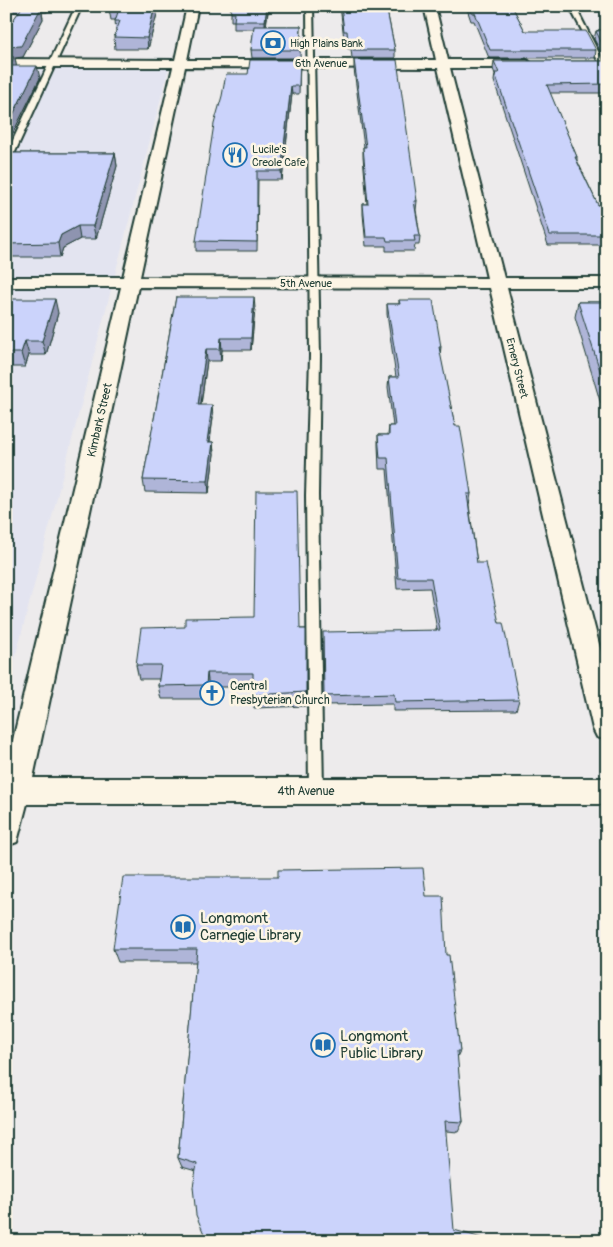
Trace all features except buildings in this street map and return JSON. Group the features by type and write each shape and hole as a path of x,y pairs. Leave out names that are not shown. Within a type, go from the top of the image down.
{"street":[{"name":"Kimbark Street","path":"6,833 11,791 193,6"},
{"name":"Emery Street","path":"429,6 607,729"},
{"name":"6th Avenue","path":"6,63 537,64"},
{"path":"584,64 605,64"},
{"name":"5th Avenue","path":"6,282 607,282"},
{"name":"4th Avenue","path":"11,791 607,791"}],"lane":[{"path":"6,162 79,6"},
{"path":"310,6 309,63 315,356 312,495 316,791"},
{"path":"572,6 605,64"}],"shaded area":[{"path":"6,67 169,67 6,693"}],"place":[{"name":"High Plains Bank","path":"273,43"},
{"name":"Lucile's Creole Cafe","path":"235,155"},
{"name":"Central Presbyterian Church","path":"212,693"},
{"name":"Longmont Carnegie Library","path":"183,927"},
{"name":"Longmont Public Library","path":"323,1045"}]}
